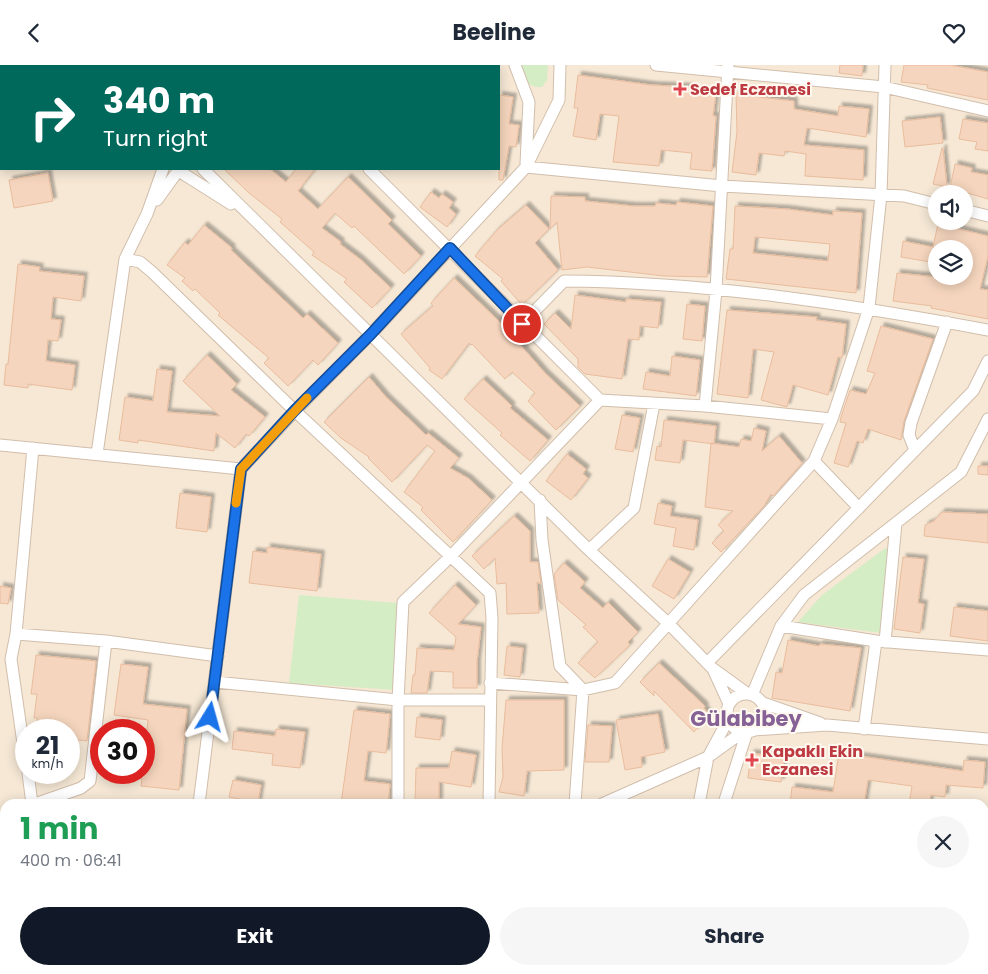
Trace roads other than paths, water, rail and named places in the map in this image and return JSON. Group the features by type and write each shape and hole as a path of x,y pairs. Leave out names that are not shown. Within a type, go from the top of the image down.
{"street":[{"path":"515,65 529,102 526,167"},
{"path":"200,799 241,469 294,411 371,334 526,167 560,100 560,65"},
{"path":"656,65 728,68 884,87 988,111"},
{"path":"490,683 583,690 615,683 814,461 832,419 870,308 881,195 885,65"},
{"path":"705,406 716,290 728,68"},
{"path":"526,167 722,186 904,196 928,202"},
{"path":"97,454 125,259 147,214 163,170"},
{"path":"204,170 589,550 710,665 763,703 827,725"},
{"path":"370,170 600,400 705,406 832,419"},
{"path":"147,214 181,172 249,215"},
{"path":"973,212 988,216"},
{"path":"125,259 140,262 152,272 294,411 490,593 492,618 489,799"},
{"path":"522,324 564,281 611,281 716,290 870,308 988,330"},
{"path":"915,450 910,435 910,423 947,322"},
{"path":"710,665 973,391 988,361"},
{"path":"398,799 398,700 403,602 451,557 600,400"},
{"path":"589,550 634,508 654,404"},
{"path":"750,694 781,626 804,595 961,473 988,419"},
{"path":"976,443 988,446"},
{"path":"0,445 241,469"},
{"path":"17,719 5,660 16,634 33,449"},
{"path":"814,461 859,508"},
{"path":"540,500 542,540 560,666 583,690 575,799"},
{"path":"864,729 881,641 896,523"},
{"path":"781,626 881,641 988,650"},
{"path":"16,634 106,641 218,656"},
{"path":"49,799 81,788 90,781 106,641"},
{"path":"700,799 708,757 728,720 729,704 710,665"},
{"path":"215,682 398,700 490,700"},
{"path":"729,704 741,694 750,694"},
{"path":"613,799 708,757 749,731 764,719 763,703"},
{"path":"728,720 732,726 749,731 827,725 988,739"},
{"path":"726,799 749,731"},
{"path":"30,784 33,799"}],"place":[{"name":"Sedef Eczanesi","path":"680,89"},
{"name":"Kapaklı Ekin Eczanesi","path":"752,760"}],"district":[{"name":"Gülabibey","path":"746,718"}]}
